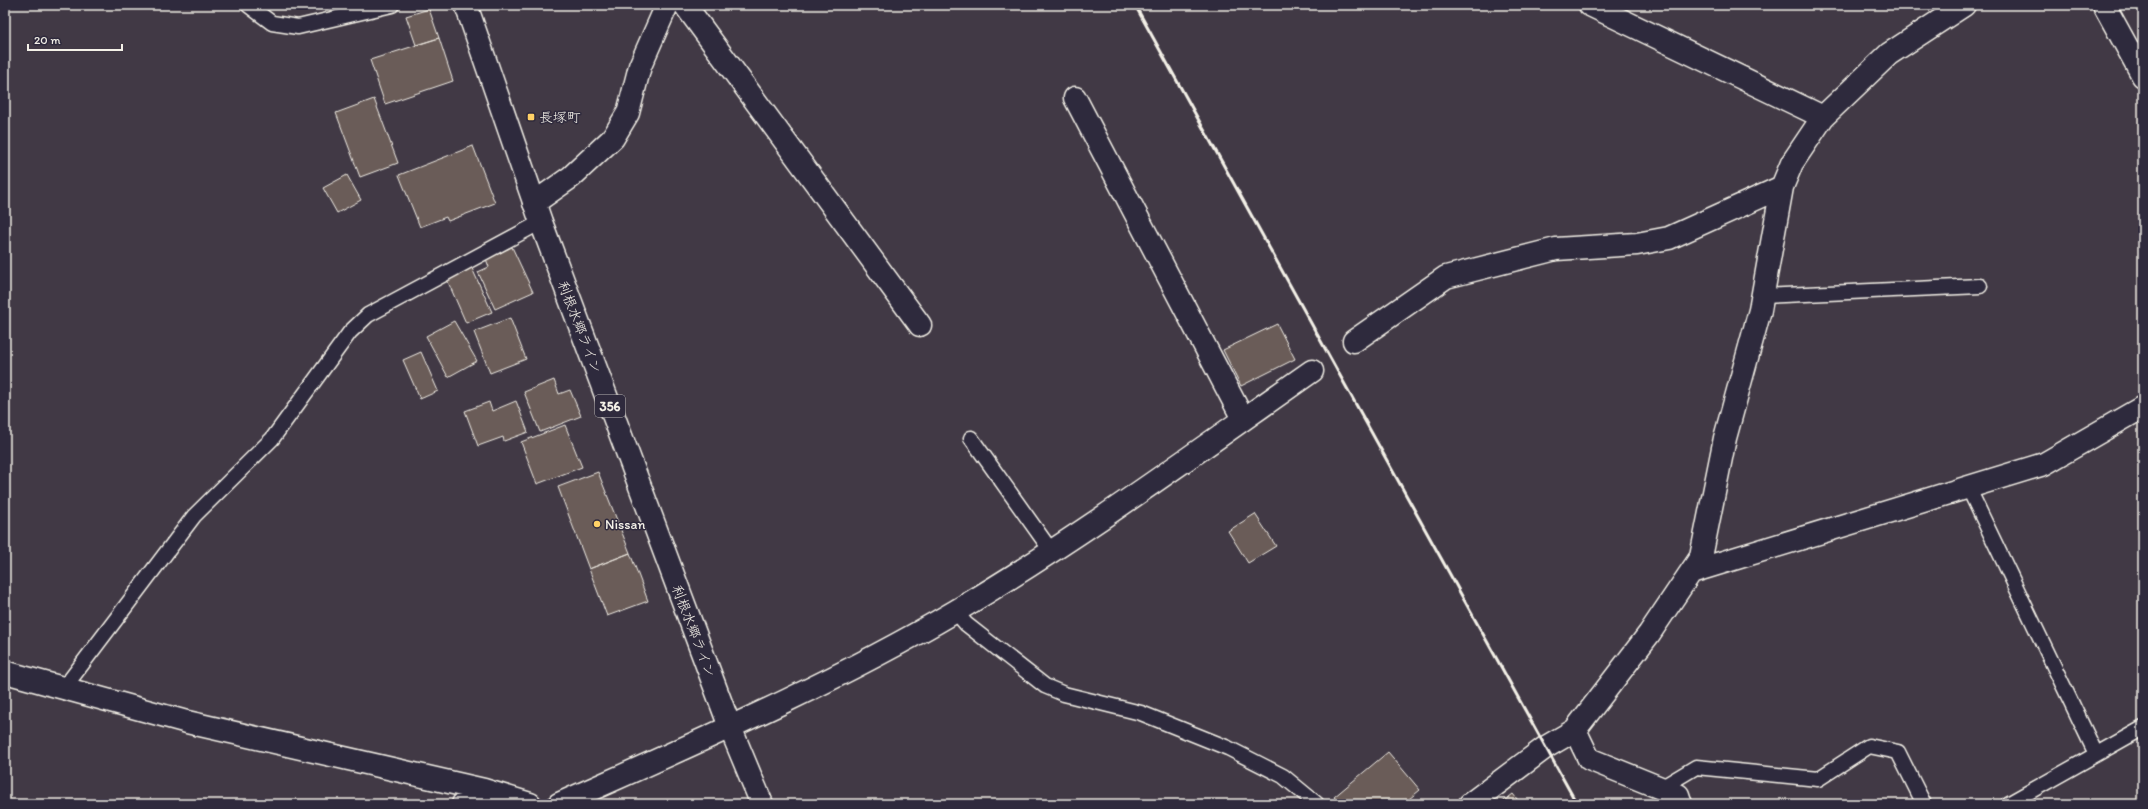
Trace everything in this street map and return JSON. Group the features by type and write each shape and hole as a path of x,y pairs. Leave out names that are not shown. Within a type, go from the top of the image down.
{"main road":[{"name":"利根水郷ライン","path":"466,5 537,213 730,727 762,804"},
{"path":"537,213 571,177 613,138 628,112 640,66 667,5"},
{"path":"685,5 920,325"},
{"path":"1590,5 1823,117"},
{"path":"1470,804 1546,747 1575,730 1649,634 1701,558 1725,438 1763,296 1782,187 1792,163 1823,117 1889,54 1964,5"},
{"path":"2104,5 2143,76"},
{"path":"1075,98 1243,419"},
{"path":"1354,341 1446,277 1556,248 1637,244 1669,238 1782,187"},
{"path":"559,804 833,679 955,611 1052,552 1312,371"},
{"path":"1691,572 2044,464 2143,407"},
{"path":"5,672 186,722 484,790 530,804"},
{"path":"1575,730 1589,759 1678,795 1681,804"},
{"path":"463,804 484,790"}],"lane":[{"path":"248,5 272,23 298,27 392,5"},
{"path":"64,688 194,516 272,439 350,332 368,315 537,213"},
{"path":"1763,296 1980,286"},
{"path":"971,438 1052,552"},
{"path":"1968,487 2096,754"},
{"path":"955,611 966,624 1045,686 1064,694 1141,713 1228,748 1283,776 1317,804"},
{"path":"2008,804 2143,728"},
{"path":"1661,788 1696,768 1818,779 1869,746 1898,752 1924,804"}],"building":[{"path":"429,9 439,38 416,45 406,16"},
{"path":"439,38 453,81 385,104 370,60"},
{"path":"374,99 398,163 360,177 336,113"},
{"path":"473,146 495,203 448,221 446,217 420,227 399,175"},
{"path":"347,175 361,200 337,213 323,188"},
{"path":"512,247 533,292 495,309 478,272 489,267 486,259"},
{"path":"470,264 492,312 466,323 445,275"},
{"path":"510,318 526,359 490,373 474,332"},
{"path":"454,321 477,361 448,377 426,336"},
{"path":"1277,324 1295,359 1241,386 1223,350"},
{"path":"421,352 438,391 420,399 403,360"},
{"path":"554,380 559,394 570,390 581,416 540,432 524,392"},
{"path":"516,401 528,432 504,441 503,437 478,446 465,411 489,402 492,411"},
{"path":"565,425 582,467 537,484 521,442"},
{"path":"598,472 630,553 589,569 558,487"},
{"path":"1255,514 1276,546 1248,563 1228,531"},
{"path":"630,553 648,601 607,616 589,569"},
{"path":"1388,752 1420,790 1403,804 1340,804 1334,797"},
{"path":"1513,794 1521,804 1500,804"}],"railway":[{"path":"1135,5 1577,804"}],"place":[{"name":"長塚町","path":"531,117"},
{"name":"Nissan","path":"597,524"}]}
